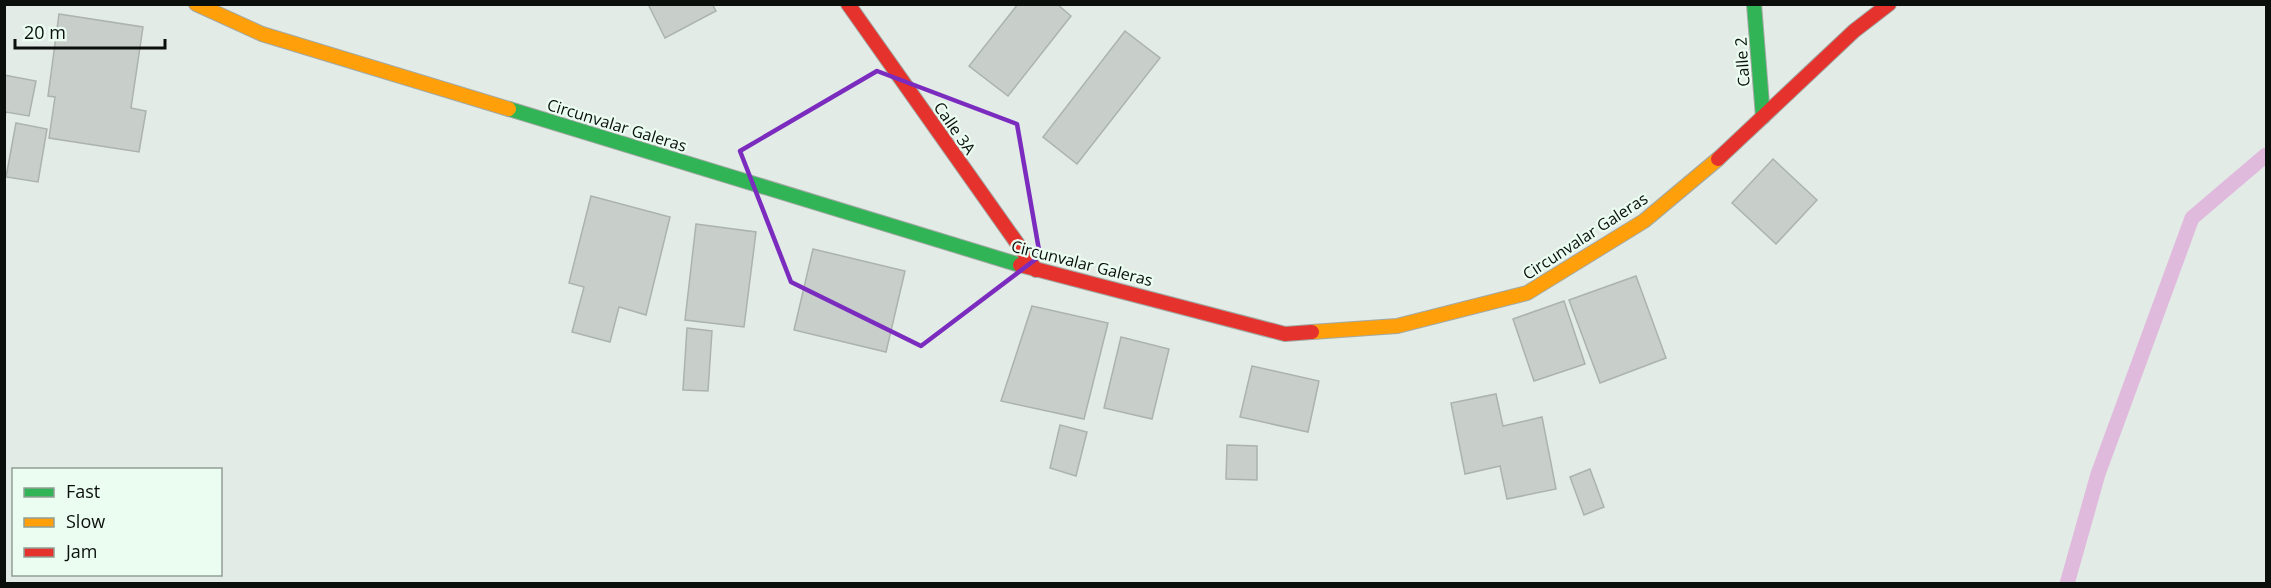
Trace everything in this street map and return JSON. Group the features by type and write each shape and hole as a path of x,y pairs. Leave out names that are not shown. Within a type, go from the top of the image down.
{"main road":[{"name":"Circunvalar Galeras","path":"196,4 262,34 1036,270 1165,301 1285,334 1397,326 1527,292 1644,221 1763,117 1854,31 1889,4"},
{"name":"Calle 3A","path":"848,4 1036,270"},
{"name":"Calle 2","path":"1754,4 1763,117"}],"highlighted area":[{"path":"877,71 1017,124 1040,256 921,346 791,282 740,151"}],"building":[{"path":"648,4 712,4 716,11 665,38"},
{"path":"1018,4 1057,4 1071,16 1008,96 969,66"},
{"path":"59,14 143,27 131,108 146,111 139,152 49,138 55,97 48,96"},
{"path":"1125,31 1160,58 1077,164 1043,137"},
{"path":"4,75 36,81 29,116 6,112 4,121"},
{"path":"16,123 47,129 38,182 6,177"},
{"path":"1773,159 1817,200 1776,244 1732,203"},
{"path":"591,196 670,217 646,315 619,307 610,342 572,332 584,287 569,283"},
{"path":"696,224 756,232 744,327 685,320"},
{"path":"813,249 905,271 886,352 794,330"},
{"path":"1636,276 1666,358 1600,383 1569,300"},
{"path":"1564,301 1585,364 1534,381 1513,319"},
{"path":"1032,306 1108,323 1084,419 1001,401"},
{"path":"687,328 712,331 708,391 683,390"},
{"path":"1121,337 1169,349 1152,419 1104,408"},
{"path":"1252,366 1319,381 1308,432 1240,417"},
{"path":"1496,394 1503,426 1542,417 1556,489 1507,499 1500,466 1465,474 1451,403"},
{"path":"1060,425 1087,432 1076,476 1050,468"},
{"path":"1227,445 1257,446 1257,480 1226,479"},
{"path":"1590,469 1604,507 1584,515 1570,477"}],"waterway":[{"path":"2067,584 2098,474 2192,218 2266,155"}],"traffic: fast":[{"path":"1754,4 1763,117"},
{"path":"509,109 1020,265"}],"traffic: slow":[{"path":"196,4 262,34 509,109"},
{"path":"1312,332 1397,326 1527,293 1644,221 1718,159"}],"traffic: jam":[{"path":"848,4 1036,270"},
{"path":"1718,159 1854,31 1889,4"},
{"path":"1020,265 1285,334 1312,332"}]}
